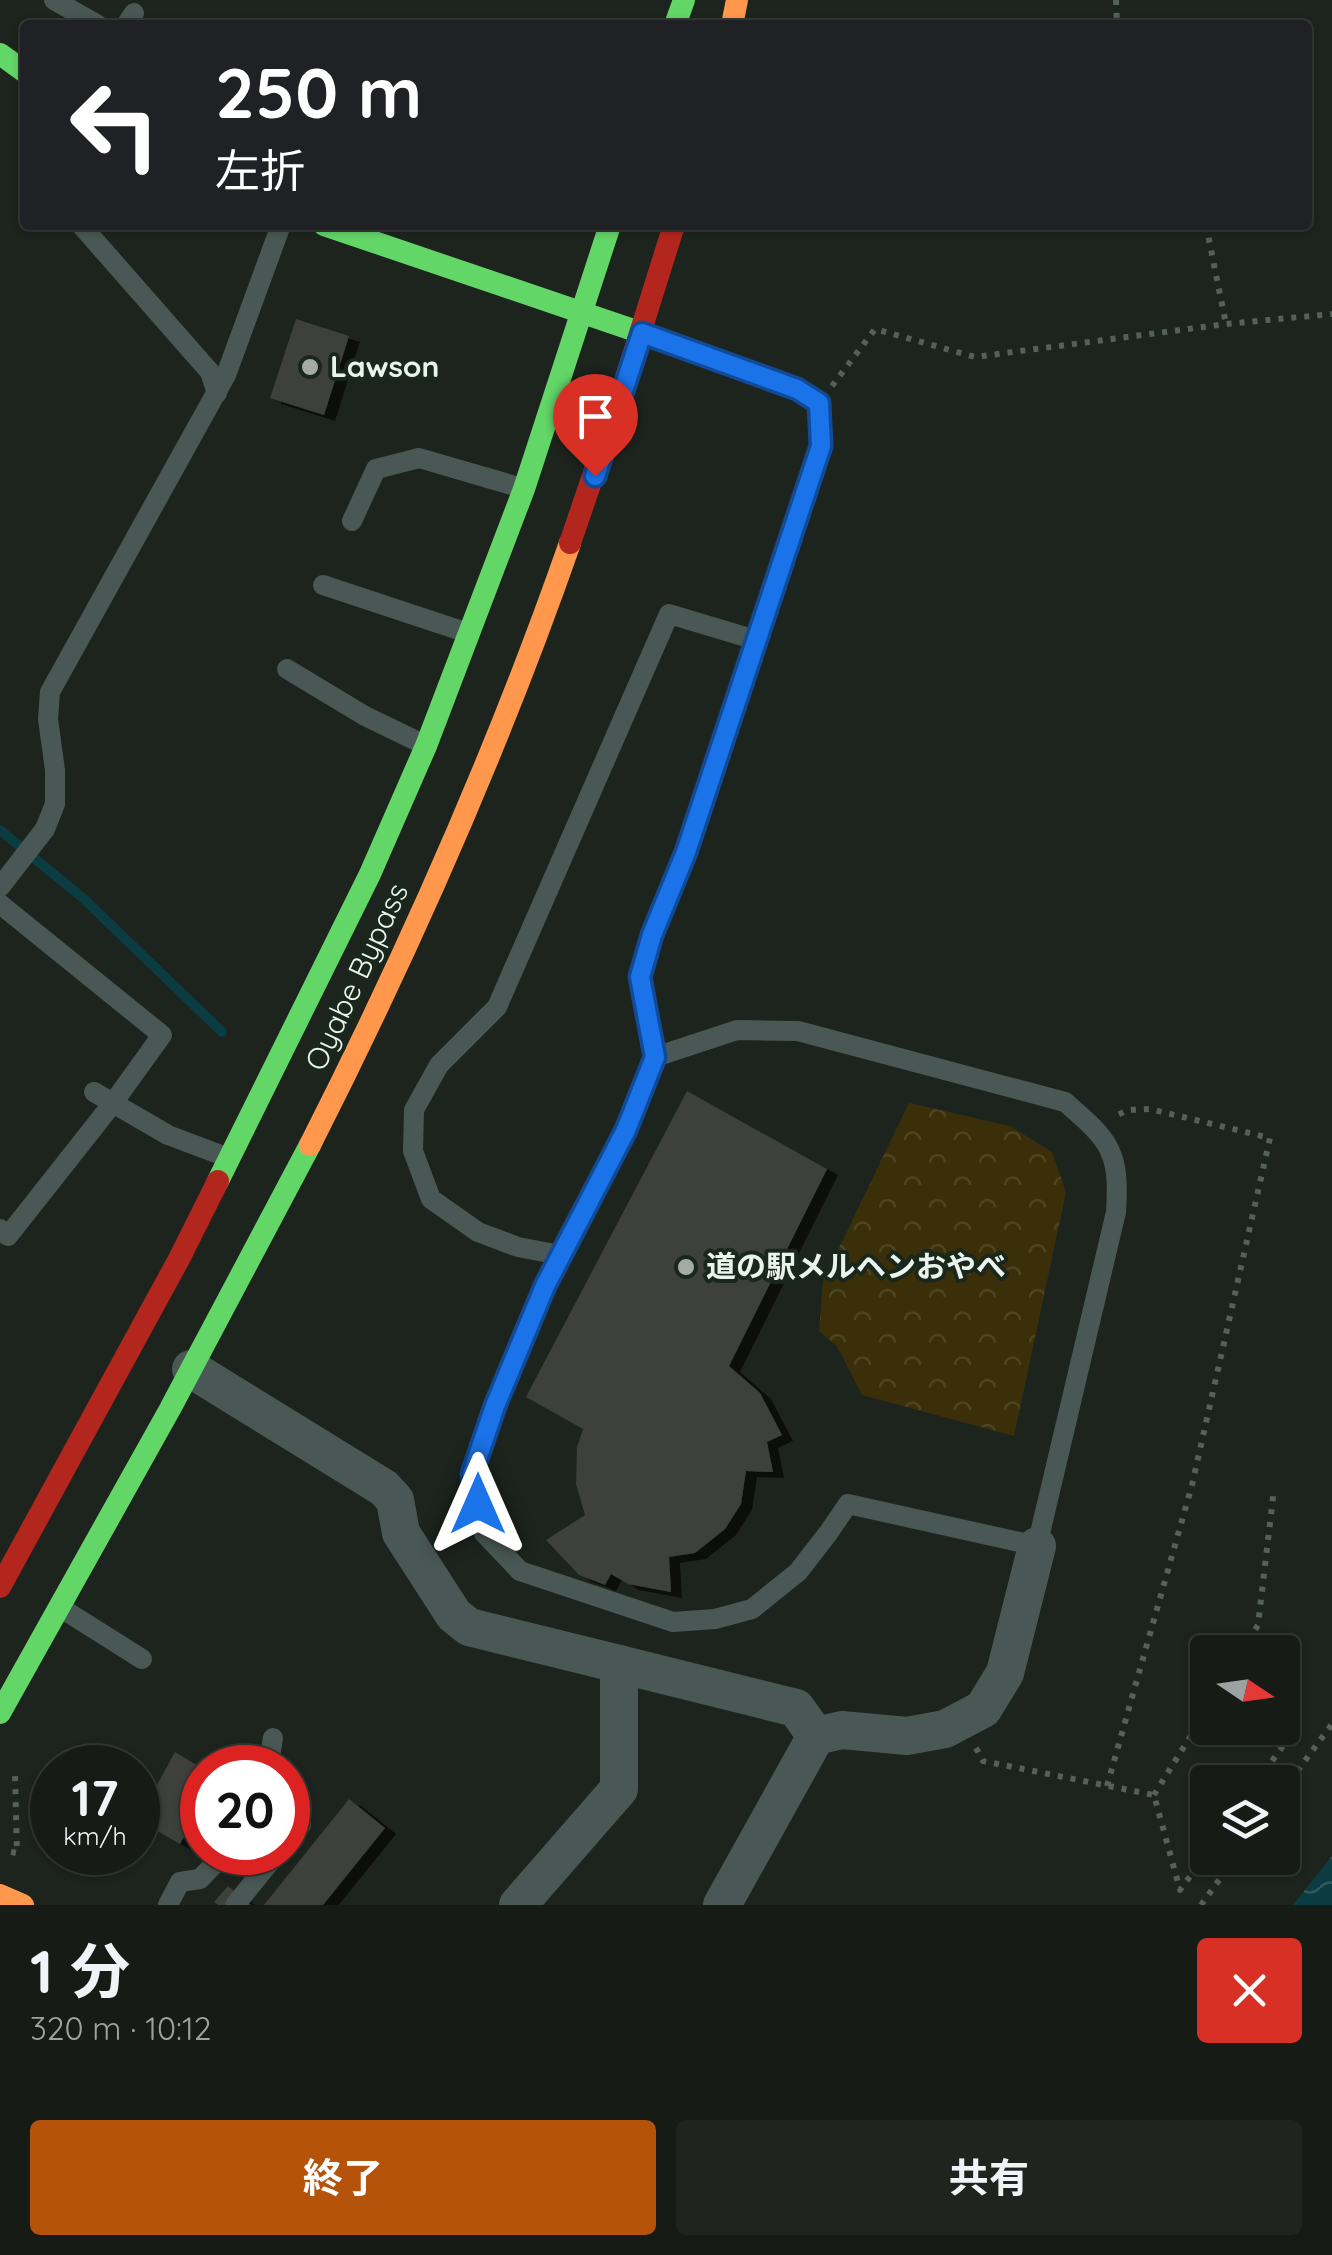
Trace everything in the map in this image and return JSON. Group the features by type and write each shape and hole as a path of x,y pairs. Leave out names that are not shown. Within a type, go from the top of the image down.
{"main road":[{"path":"339,230 642,333"},
{"name":"Oyabe Bypass","path":"0,1587 170,1276 370,874 426,746 524,489 608,230"},
{"name":"Oyabe Bypass","path":"0,1713 243,1278 432,891 583,512 673,230"},
{"path":"0,1894 23,1905"}],"street":[{"path":"192,1370 384,1488 395,1500 400,1534 454,1614 469,1627 796,1708 816,1736"},
{"path":"722,1905 816,1736 842,1730 907,1736 946,1729 984,1709 1005,1674 1038,1546"},
{"path":"518,1905 619,1789 619,1664"}],"lane":[{"path":"54,0 89,20"},
{"path":"85,230 210,372 216,393"},
{"path":"0,887 46,829 55,804 56,770 48,719 50,692 226,375 279,230"},
{"path":"642,333 797,389 819,403 821,446 686,852 652,935 640,977 655,1057 626,1130 545,1286 495,1406 472,1474 484,1533 520,1571 673,1622 715,1619 752,1609 798,1572 848,1504 1038,1546 1116,1212 1118,1177 1111,1151 1097,1129 1064,1102 798,1031 737,1030 655,1057"},
{"path":"352,521 376,469 419,458 524,489"},
{"path":"323,585 468,633"},
{"path":"560,1255 518,1247 478,1232 431,1199 413,1151 414,1110 439,1065 497,1006 669,614 756,640"},
{"path":"287,669 364,716 426,746"},
{"path":"0,904 162,1034 114,1103 8,1236 0,1229"},
{"path":"94,1092 168,1135 230,1159"},
{"path":"59,1607 142,1659"},
{"path":"273,1745 274,1738"},
{"path":"168,1905 180,1882 204,1875"},
{"path":"235,1905 259,1875"}],"path":[{"path":"1207,230 1226,324"},
{"path":"819,403 875,329 975,357 1332,314"},
{"path":"1097,1129 1128,1110 1150,1108 1270,1138 1192,1485 1107,1786"},
{"path":"1252,1635 1258,1625 1274,1489"},
{"path":"960,1721 983,1760 1154,1795"},
{"path":"1269,1765 1301,1721"},
{"path":"1300,1768 1332,1724"},
{"path":"1190,1737 1154,1795 1180,1890 1191,1875"},
{"path":"16,1774 17,1853"},
{"path":"1201,1905 1223,1875"}],"green space":[{"path":"909,1103 1010,1126 1052,1152 1066,1192 1014,1436 862,1395 837,1346 819,1331 823,1281"}],"water":[{"path":"1332,1856 1332,1905 1293,1905"}],"building":[{"name":"Lawson","path":"296,319 349,336 324,415 270,398"},
{"name":"道の駅メルヘンおやべ","path":"687,1091 827,1169 729,1366 760,1393 782,1435 767,1442 773,1472 746,1471 741,1504 725,1529 695,1553 669,1557 671,1592 628,1584 611,1574 605,1585 579,1575 546,1540 585,1515 576,1484 577,1447 583,1429 526,1397"},
{"path":"175,1752 180,1755 180,1844 160,1833 160,1780"},
{"path":"349,1799 385,1828 323,1905 264,1905 288,1875 310,1875 310,1848"},
{"path":"228,1886 251,1905 214,1902"}],"waterway":[{"path":"0,830 84,899 222,1032"}],"traffic: fast":[{"path":"677,20 684,0"},
{"path":"0,54 20,68"},
{"path":"339,230 642,333"},
{"path":"218,1181 370,874 426,746 524,489 608,230"},
{"path":"0,1713 170,1409 310,1145"}],"traffic: slow":[{"path":"733,20 737,0"},
{"path":"310,1145 450,848 513,697 570,543"},
{"path":"0,1895 23,1905"}],"traffic: jam":[{"path":"570,543 672,230"},
{"path":"0,1587 218,1181"}],"place":[{"name":"Lawson","path":"310,367"},
{"name":"道の駅メルヘンおやべ","path":"686,1267"}],"route":[{"path":"478,1504 472,1474 495,1406 545,1286 626,1130 655,1057 640,977 652,935 686,852 821,446 819,403 797,389 642,333 595,476"}]}
